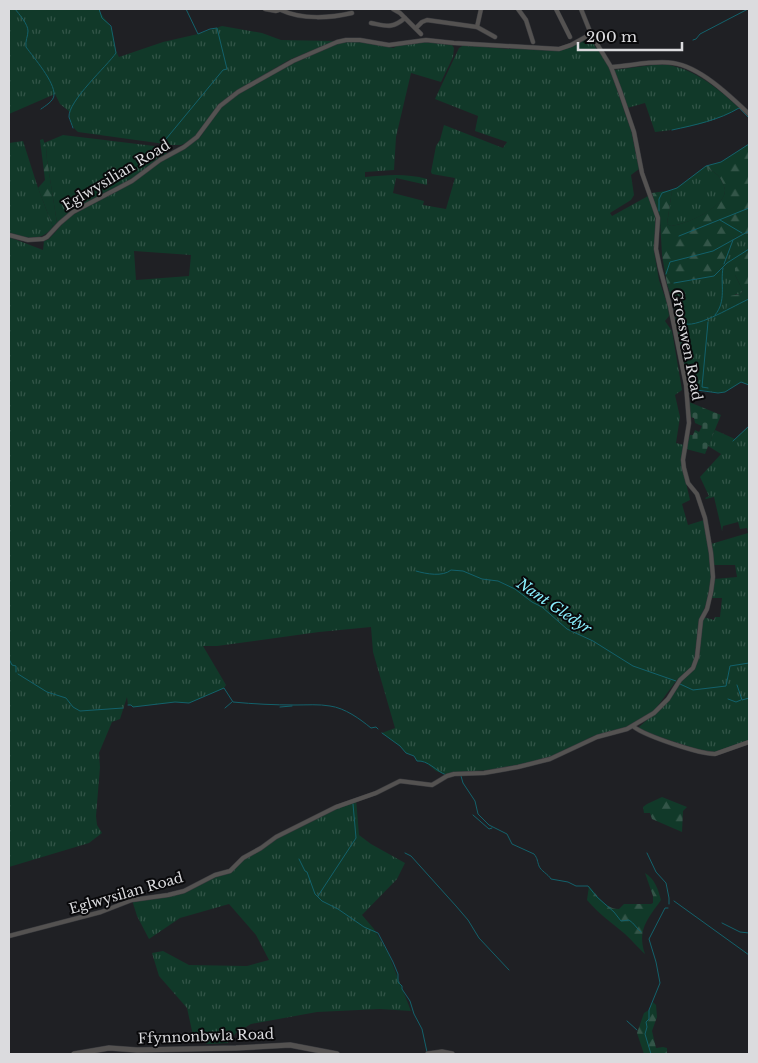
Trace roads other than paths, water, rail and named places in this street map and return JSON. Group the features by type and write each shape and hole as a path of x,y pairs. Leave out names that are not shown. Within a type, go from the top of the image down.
{"street":[{"path":"265,9 282,10 295,15 314,16 339,16 352,12"},
{"path":"393,9 421,34"},
{"path":"477,27 481,9"},
{"path":"518,9 529,28 533,42"},
{"path":"556,9 570,37"},
{"name":"Groeswen Road","path":"581,9 596,46 611,67 634,132 642,173 658,218 656,249 686,385 689,434 684,453 684,468 688,483 697,494 705,518 713,577 709,601 701,620 697,657 693,668 680,680 661,706 634,726"},
{"path":"371,23 395,26 405,18"},
{"path":"416,28 427,20 477,27 495,37"},
{"name":"Eglwysilian Road","path":"9,235 28,240 47,237 74,212 132,181 160,160 184,148 198,137 220,106 238,92 293,61 338,42 360,40 389,45 426,40 454,44 559,49 591,34"},
{"path":"611,67 660,63 673,63 683,66 715,84 749,114"},
{"path":"634,726 648,734 694,751 709,754 715,754 749,742"},
{"name":"Eglwysilan Road","path":"9,936 101,912 132,900 184,891 230,870 243,858 276,837 336,807 376,793 400,782 432,785 454,774 484,773 518,767 550,759 597,736 634,726"},
{"name":"Ffynnonbwla Road","path":"74,1054 109,1048 137,1050 290,1045 337,1054"},
{"path":"428,1054 442,1052 452,1054"}],"waterway":[{"path":"15,9 28,28 26,47 43,70 53,90 53,99 41,109"},
{"path":"73,128 69,117 70,110 81,93 116,53 111,26 102,18 99,9"},
{"path":"164,144 166,139 223,70 227,69 217,28 198,34 186,9"},
{"path":"693,40 700,34 748,9"},
{"path":"672,130 715,119 739,108 749,118"},
{"path":"659,211 659,199 662,193 677,188 706,166 721,162 749,144"},
{"path":"679,236 749,208"},
{"path":"720,220 742,233"},
{"path":"666,274 670,262 713,251 749,231"},
{"path":"724,264 733,240"},
{"path":"674,283 714,276 727,263 749,249"},
{"path":"715,315 721,304 723,268"},
{"path":"686,324 708,319 749,299"},
{"path":"708,322 702,387 708,388"},
{"path":"690,389 718,393 725,392 741,382 749,385"},
{"path":"733,441 749,426"},
{"name":"Nant Gledyr","path":"416,571 434,574 444,574 451,570 463,571 482,579 498,581 515,589 542,607 567,629 593,641 633,666 676,681"},
{"path":"9,659 12,665 16,666 16,672"},
{"name":"Nant Gledyr","path":"680,684 693,690 726,686 730,666 749,663"},
{"path":"18,674 47,692 66,698 73,707 80,711 123,708"},
{"path":"737,685 742,700 749,698"},
{"path":"128,705 133,707 175,702 189,703 224,688 233,702 336,707 347,711 371,728 376,727 378,729"},
{"path":"728,699 736,702 741,700"},
{"path":"225,708 232,702"},
{"path":"280,707 292,706"},
{"path":"382,733 400,746 406,753 414,756 417,761 428,764 446,775"},
{"path":"461,776 463,783 475,801 478,814 489,825 507,834 512,844 534,854 540,868 551,879 568,882 576,886 588,886 621,921 629,920 641,932"},
{"path":"318,896 356,838 353,804"},
{"path":"473,815 489,829 492,828"},
{"path":"405,853 411,856 456,906 468,920 479,938 509,970"},
{"path":"647,853 656,872 666,883 669,904"},
{"path":"299,859 307,872 315,894 322,901 338,909 364,927 378,933 398,974 398,982 410,1001 422,1029 427,1052"},
{"path":"674,901 749,955"},
{"path":"651,1054 645,1034 646,1022 649,1019 649,1010 660,983 649,939 665,908 668,908"},
{"path":"722,923 740,932 749,933"},
{"path":"627,1021 637,1030"}]}
